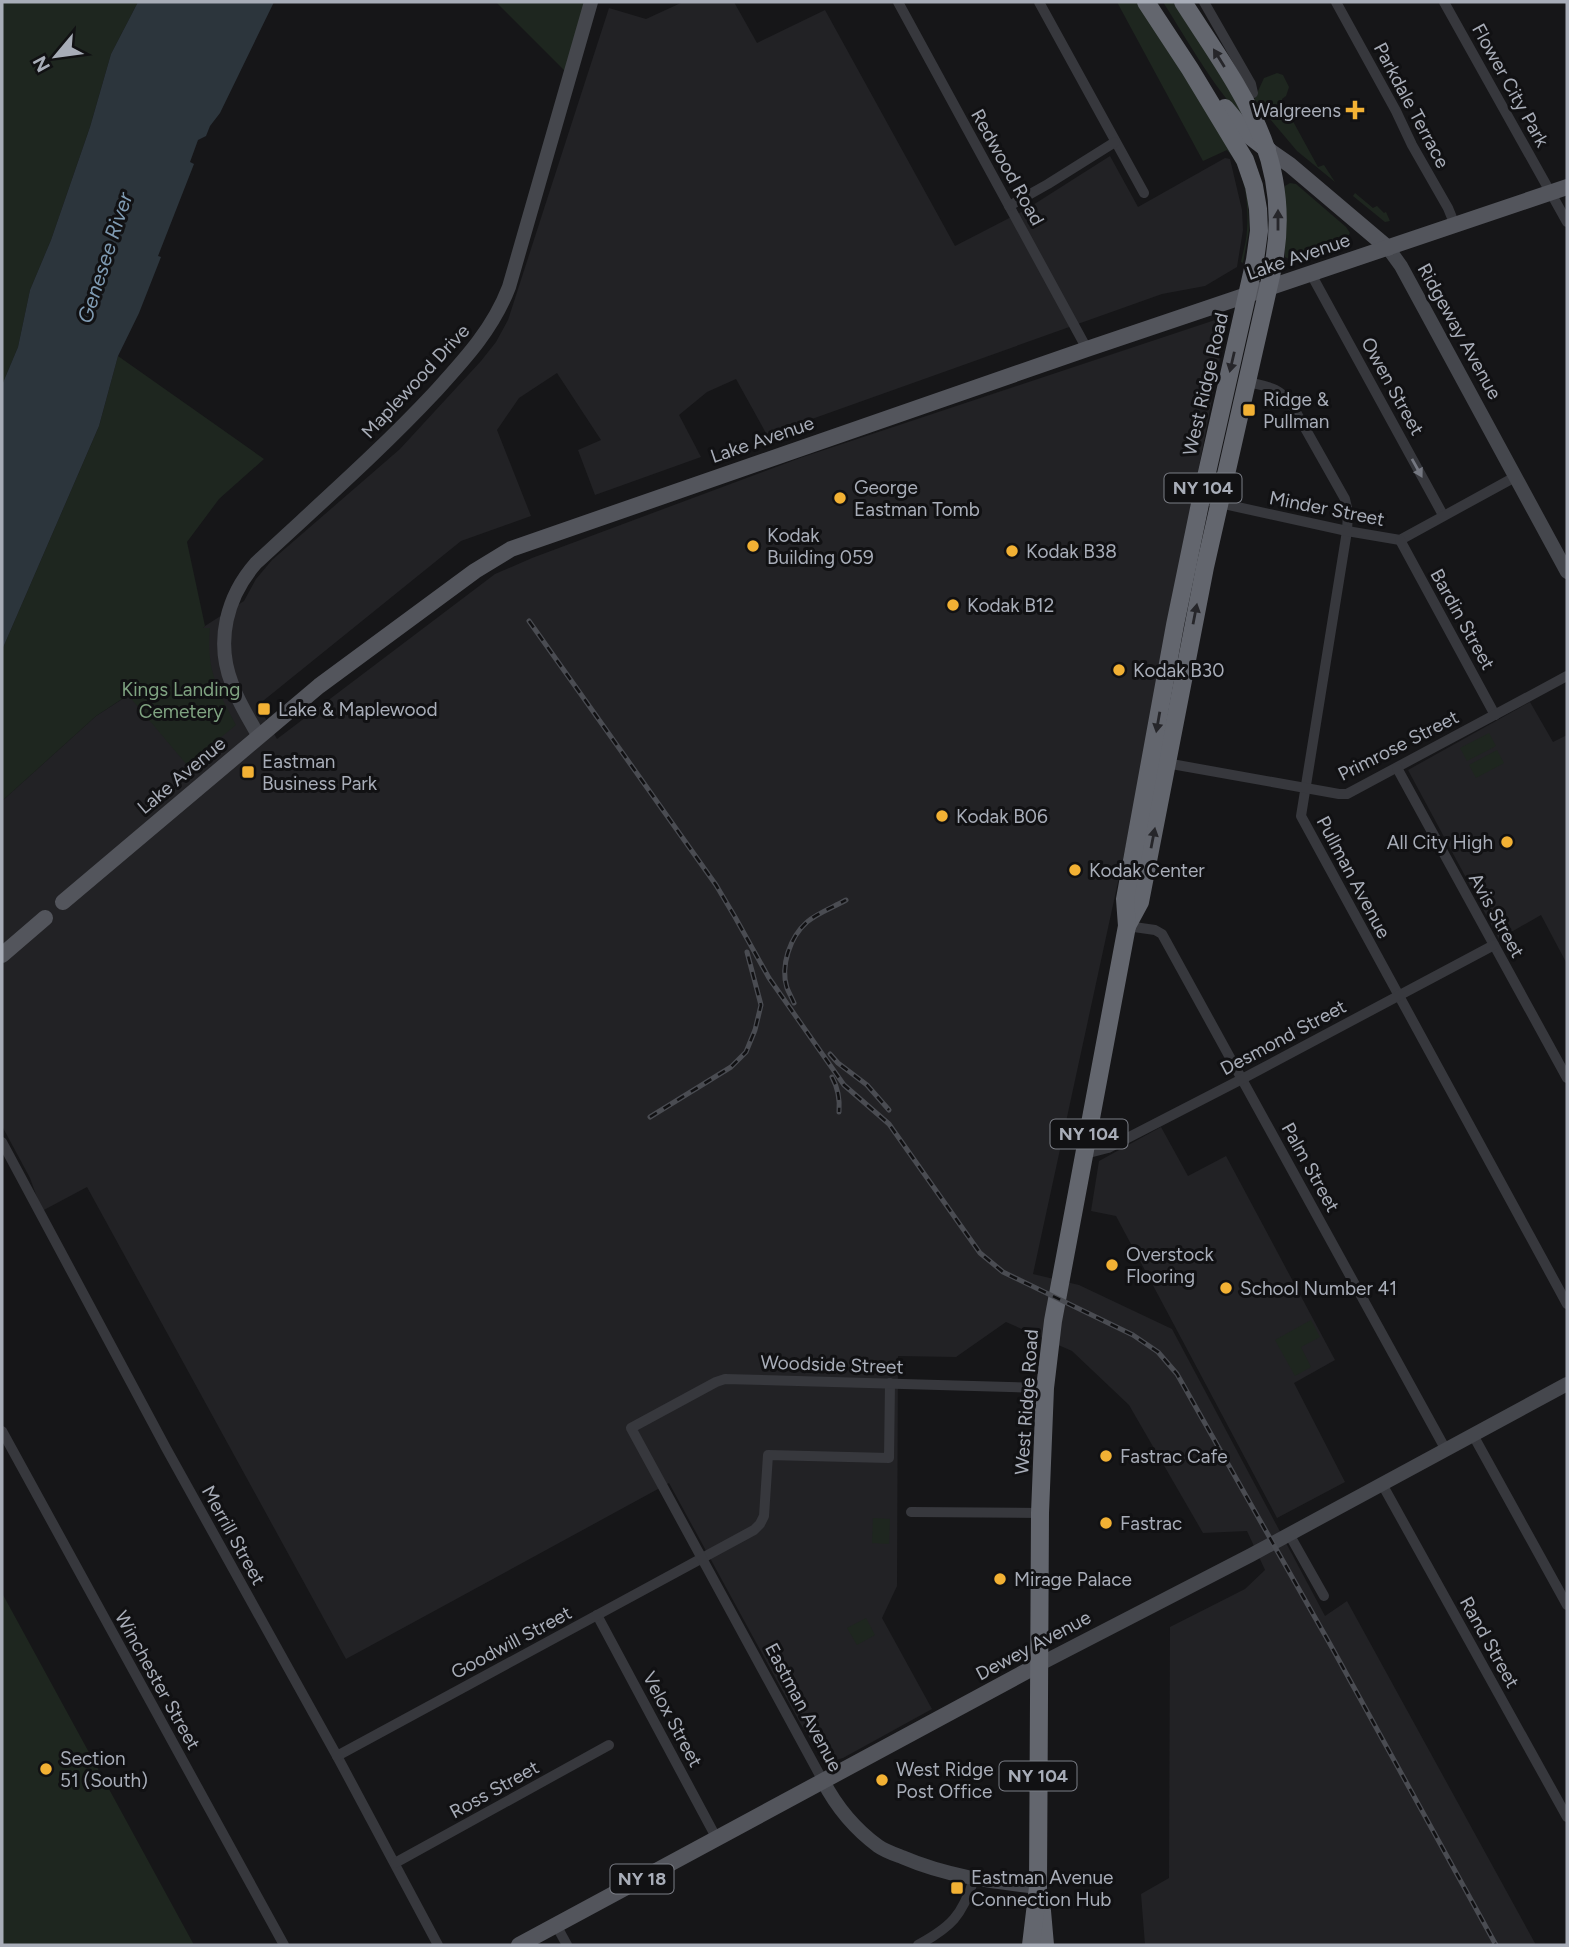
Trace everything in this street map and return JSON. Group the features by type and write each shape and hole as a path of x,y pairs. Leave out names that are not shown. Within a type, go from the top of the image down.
{"highway":[{"name":"West Ridge Road","path":"1146,2 1239,148 1253,179 1259,231 1175,625 1159,762"},
{"name":"West Ridge Road","path":"1031,1945 1038,1887 1040,1513 1045,1388 1053,1321 1127,926 1125,899 1248,382 1276,253 1279,216 1276,185 1267,149 1254,115 1183,2"},
{"path":"1172,41 1245,132 1267,149"},
{"path":"1253,93 1251,103 1254,115"},
{"name":"West Ridge Road","path":"1038,1887 1045,1945"}],"main road":[{"name":"Ridgeway Avenue","path":"1267,149 1290,165 1388,248"},
{"name":"Lake Avenue","path":"64,902 346,665 475,570 512,549 1087,349 1567,187"},
{"path":"2,955 45,918"},
{"name":"Dewey Avenue","path":"519,1945 1038,1665"}],"street":[{"name":"Maplewood Drive","path":"259,737 232,684 225,663 226,618 234,593 256,563 405,425 472,351 496,316 509,287 591,2"},
{"name":"Redwood Road","path":"898,2 1087,349"},
{"path":"1039,2 1143,193"},
{"path":"1203,2 1251,84 1253,93"},
{"name":"Parkdale Terrace","path":"1336,2 1455,225"},
{"name":"Flower City Park","path":"1444,2 1567,222"},
{"path":"1009,206 1115,142"},
{"name":"Ridgeway Avenue","path":"1388,248 1401,266 1567,572"},
{"name":"Owen Street","path":"1311,274 1443,515"},
{"name":"Pullman Avenue","path":"1248,382 1284,393 1345,499 1348,512 1301,816 1567,1304"},
{"name":"Minder Street","path":"1201,499 1400,540 1515,477"},
{"name":"Bardin Street","path":"1400,540 1495,715"},
{"name":"Primrose Street","path":"1159,762 1347,794 1567,676"},
{"name":"Avis Street","path":"1397,768 1567,1078"},
{"name":"Palm Street","path":"1127,926 1155,930 1162,934 1446,1450"},
{"name":"Desmond Street","path":"1085,1154 1108,1148 1494,945"},
{"name":"Merrill Street","path":"2,1142 438,1945"},
{"name":"Woodside Street","path":"631,1429 726,1379 1045,1388"},
{"name":"Goodwill Street","path":"337,1756 754,1530 760,1524 766,1506 768,1455 889,1458 890,1383"},
{"name":"Dewey Avenue","path":"1038,1665 1251,1555 1567,1384"},
{"name":"Eastman Avenue","path":"631,1429 833,1800 851,1821 880,1848 913,1862 974,1879 1038,1887"},
{"name":"Winchester Street","path":"2,1431 284,1945"},
{"path":"1473,1435 1567,1605"},
{"name":"Rand Street","path":"1382,1484 1567,1817"},
{"path":"911,1512 1040,1513"},
{"path":"1287,1535 1324,1596"},
{"name":"Velox Street","path":"597,1615 717,1839"},
{"name":"Ross Street","path":"395,1863 609,1745"},
{"path":"918,1945 954,1921 966,1903 974,1879"},
{"path":"556,1925 567,1945"}],"shaded area":[{"name":"Eastman Business Park","path":"683,2 734,2 757,43 825,10 955,246 1025,210 1110,156 1138,207 1225,158 1230,159 1242,210 1243,230 1237,267 1205,286 1162,294 767,435 736,379 707,392 679,415 701,457 595,495 578,450 601,440 557,373 519,398 497,430 531,516 461,541 258,705 277,739 495,574 800,458 1218,319 1227,321 1131,822 1033,1274 1079,1285 1172,1329 1325,1616 1347,1601 1536,1945 1145,1945 1141,1894 1169,1878 1170,1627 1245,1589 1265,1570 1247,1531 1203,1533 1129,1405 1072,1351 1006,1322 956,1357 898,1356 897,1586 882,1618 932,1709 843,1758 836,1760 824,1757 800,1723 669,1483 346,1659 87,1187 42,1211 30,1178 2,1126 2,801 96,716 127,696 205,626 244,601 256,579 272,560 400,449 481,361 508,320 609,8 646,19"},
{"name":"All City High","path":"1530,702 1553,742 1567,735 1567,964 1541,915 1499,939 1408,770"},
{"name":"School Number 41","path":"1161,1127 1188,1176 1226,1156 1335,1360 1294,1383 1345,1482 1277,1518 1116,1216 1091,1211 1099,1161"}],"green space":[{"path":"2,2 138,2 111,54 90,127 51,240 30,290 18,347 2,385"},
{"path":"496,2 591,2 570,76"},
{"path":"1117,2 1137,2 1234,147 1244,178 1248,203 1249,230 1243,263 1247,209 1238,167 1227,150 1203,161"},
{"path":"1163,2 1173,2 1235,96 1253,129 1216,84"},
{"path":"1277,73 1283,75 1289,87 1282,99 1283,103 1318,167 1324,165 1335,182 1297,151 1254,100 1264,78"},
{"path":"1296,184 1346,227 1350,233 1345,241 1289,259 1285,257 1285,186"},
{"path":"1355,193 1373,208 1377,206 1386,212 1390,221 1385,222 1353,196"},
{"name":"Kings Landing Cemetery","path":"118,356 264,459 219,499 187,542 205,626 203,628 210,628 211,667 223,701 236,725 187,765 128,695 96,716 2,801 2,650 99,426"},
{"path":"1489,733 1496,746 1467,761 1460,748"},
{"path":"1497,750 1504,763 1476,778 1469,765"},
{"path":"1311,1320 1320,1337 1301,1347 1311,1367 1295,1376 1275,1340"},
{"path":"873,1518 890,1519 889,1544 872,1543"},
{"path":"2,1593 194,1945 2,1945"},
{"path":"866,1618 875,1635 857,1645 847,1628"}],"water":[{"name":"Genesee River","path":"138,2 274,2 220,113 206,136 198,140 190,162 194,164 158,256 161,257 139,313 118,356 99,426 2,650 2,385 18,347 30,290 51,240 90,127 111,54"}],"railway":[{"path":"529,621 716,885 769,978 844,1085 889,1124 980,1253 1003,1272 1133,1335 1158,1352 1177,1374 1496,1945"},
{"path":"794,1003 785,979 791,944 801,928 811,919 846,900"},
{"path":"650,1117 731,1067 746,1052 761,1005 747,952"},
{"path":"830,1054 867,1085 889,1110"},
{"path":"832,1077 838,1094 839,1112"}],"place":[{"name":"Walgreens","path":"1355,110"},
{"name":"Ridge & Pullman","path":"1249,410"},
{"name":"George Eastman Tomb","path":"840,498"},
{"name":"Kodak Building 059","path":"753,546"},
{"name":"Kodak B38","path":"1012,551"},
{"name":"Kodak B12","path":"953,605"},
{"name":"Kodak B30","path":"1119,670"},
{"name":"Lake & Maplewood","path":"264,709"},
{"name":"Eastman Business Park","path":"248,772"},
{"name":"Kodak B06","path":"942,816"},
{"name":"All City High","path":"1507,842"},
{"name":"Kodak Center","path":"1075,870"},
{"name":"Overstock Flooring","path":"1112,1265"},
{"name":"School Number 41","path":"1226,1288"},
{"name":"Fastrac Cafe","path":"1106,1456"},
{"name":"Fastrac","path":"1106,1523"},
{"name":"Mirage Palace","path":"1000,1579"},
{"name":"Section 51 (South)","path":"46,1769"},
{"name":"West Ridge Post Office","path":"882,1780"},
{"name":"Eastman Avenue Connection Hub","path":"957,1888"}]}
